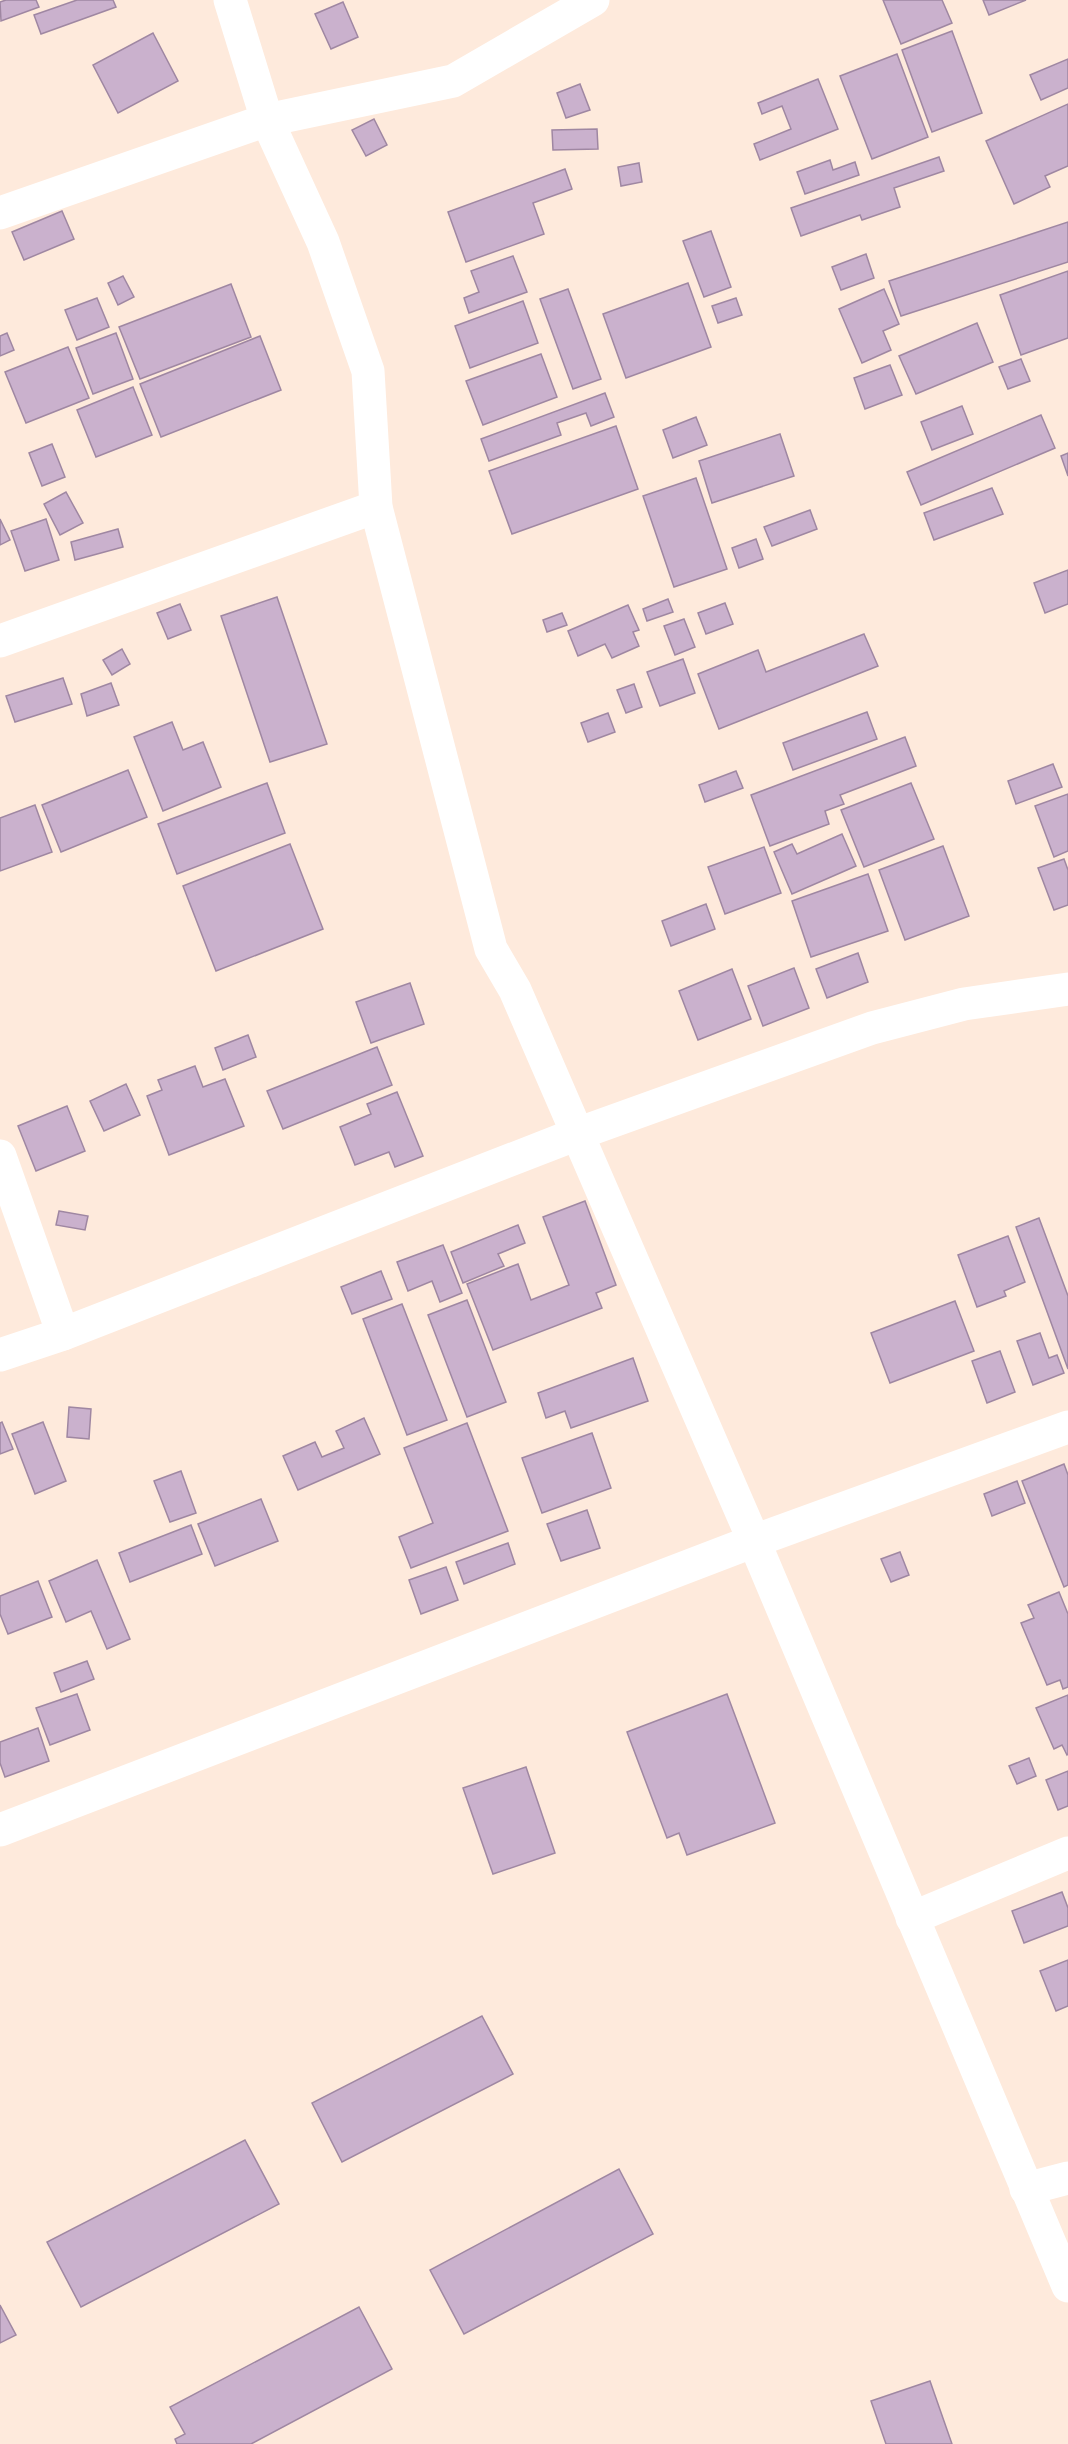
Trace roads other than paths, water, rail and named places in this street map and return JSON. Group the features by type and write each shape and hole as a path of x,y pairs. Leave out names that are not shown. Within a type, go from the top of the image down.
{"street":[{"path":"230,0 267,120 323,242 368,371 376,507 491,949 515,990 754,1540 1068,2286"},
{"path":"0,213 267,120 453,81 593,0"},
{"path":"0,641 376,507"},
{"path":"0,1355 63,1334 577,1134 872,1028 964,1004 1068,989"},
{"path":"0,1156 63,1334"},
{"path":"0,1830 754,1540 1068,1427"},
{"path":"912,1918 1068,1853"},
{"path":"1026,2189 1068,2178"}]}
